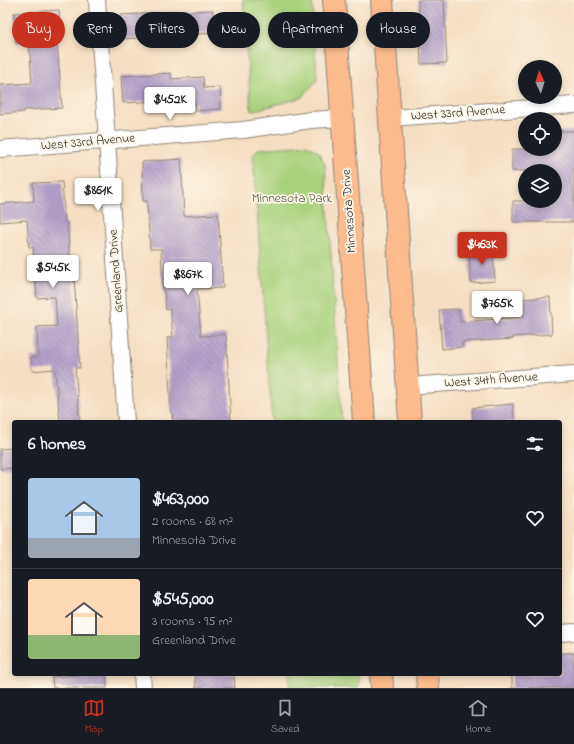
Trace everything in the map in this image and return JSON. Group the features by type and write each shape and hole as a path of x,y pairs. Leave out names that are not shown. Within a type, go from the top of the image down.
{"main road":[{"name":"Minnesota Drive","path":"334,0 364,420"},
{"path":"382,0 410,420"},
{"path":"381,676 382,688"},
{"path":"427,676 428,688"}],"street":[{"name":"Greenland Drive","path":"97,0 126,420"},
{"name":"West 33rd Avenue","path":"390,118 574,105"},
{"name":"West 33rd Avenue","path":"0,149 243,130 311,120 342,118"},
{"name":"West 34th Avenue","path":"408,386 574,374"},
{"path":"562,633 574,632"},
{"path":"142,676 143,688"}],"green space":[{"path":"243,0 312,0 313,12 268,12 268,48 315,48 317,80 301,98 251,111 246,48 260,48 260,12 244,12"},
{"name":"Minnesota Park","path":"307,145 319,152 325,165 342,420 272,420 253,156 258,149"},
{"path":"289,676 358,676 359,688 290,688"}],"building":[{"path":"418,0 444,0 447,63 421,64 420,48 430,48 430,12 419,12"},
{"path":"59,10 59,12 29,12"},
{"path":"213,10 213,12 207,12 207,33 199,34 199,12 176,12"},
{"path":"135,14 135,38 127,39 127,15"},
{"path":"29,48 58,48 62,108 24,110 24,112 0,114 0,85 32,83"},
{"path":"171,73 171,79 203,77 204,88 220,87 221,109 196,111 195,103 180,104 180,100 123,103 121,76"},
{"path":"562,131 574,131 574,222 513,222 513,201 518,201 518,208 562,208 562,164 518,164 518,171 512,171 512,149 518,149 518,156 562,156"},
{"path":"181,159 184,216 218,214 223,288 197,289 201,336 226,334 231,420 173,420 171,413 167,338 173,337 170,309 166,310 163,291 161,249 150,249 147,201 143,201 142,162"},
{"path":"62,182 70,261 73,261 80,368 75,368 80,420 60,420 55,369 32,371 31,357 38,357 37,327 57,326 55,297 37,298 33,247 29,247 27,220 0,222 0,204 34,201 33,183"},
{"path":"493,250 495,281 471,283 469,251"},
{"path":"550,297 552,334 513,337 513,339 462,342 462,347 442,349 439,310 459,309 460,322 523,317 522,299"},
{"path":"513,404 514,420 473,420 472,408"},
{"path":"12,448 12,468 0,469 0,449"},
{"path":"562,653 574,653 574,688 512,688 512,676 562,676"},
{"path":"106,676 107,688 53,688 52,677"},
{"path":"195,676 234,676 235,688 196,688"}]}
